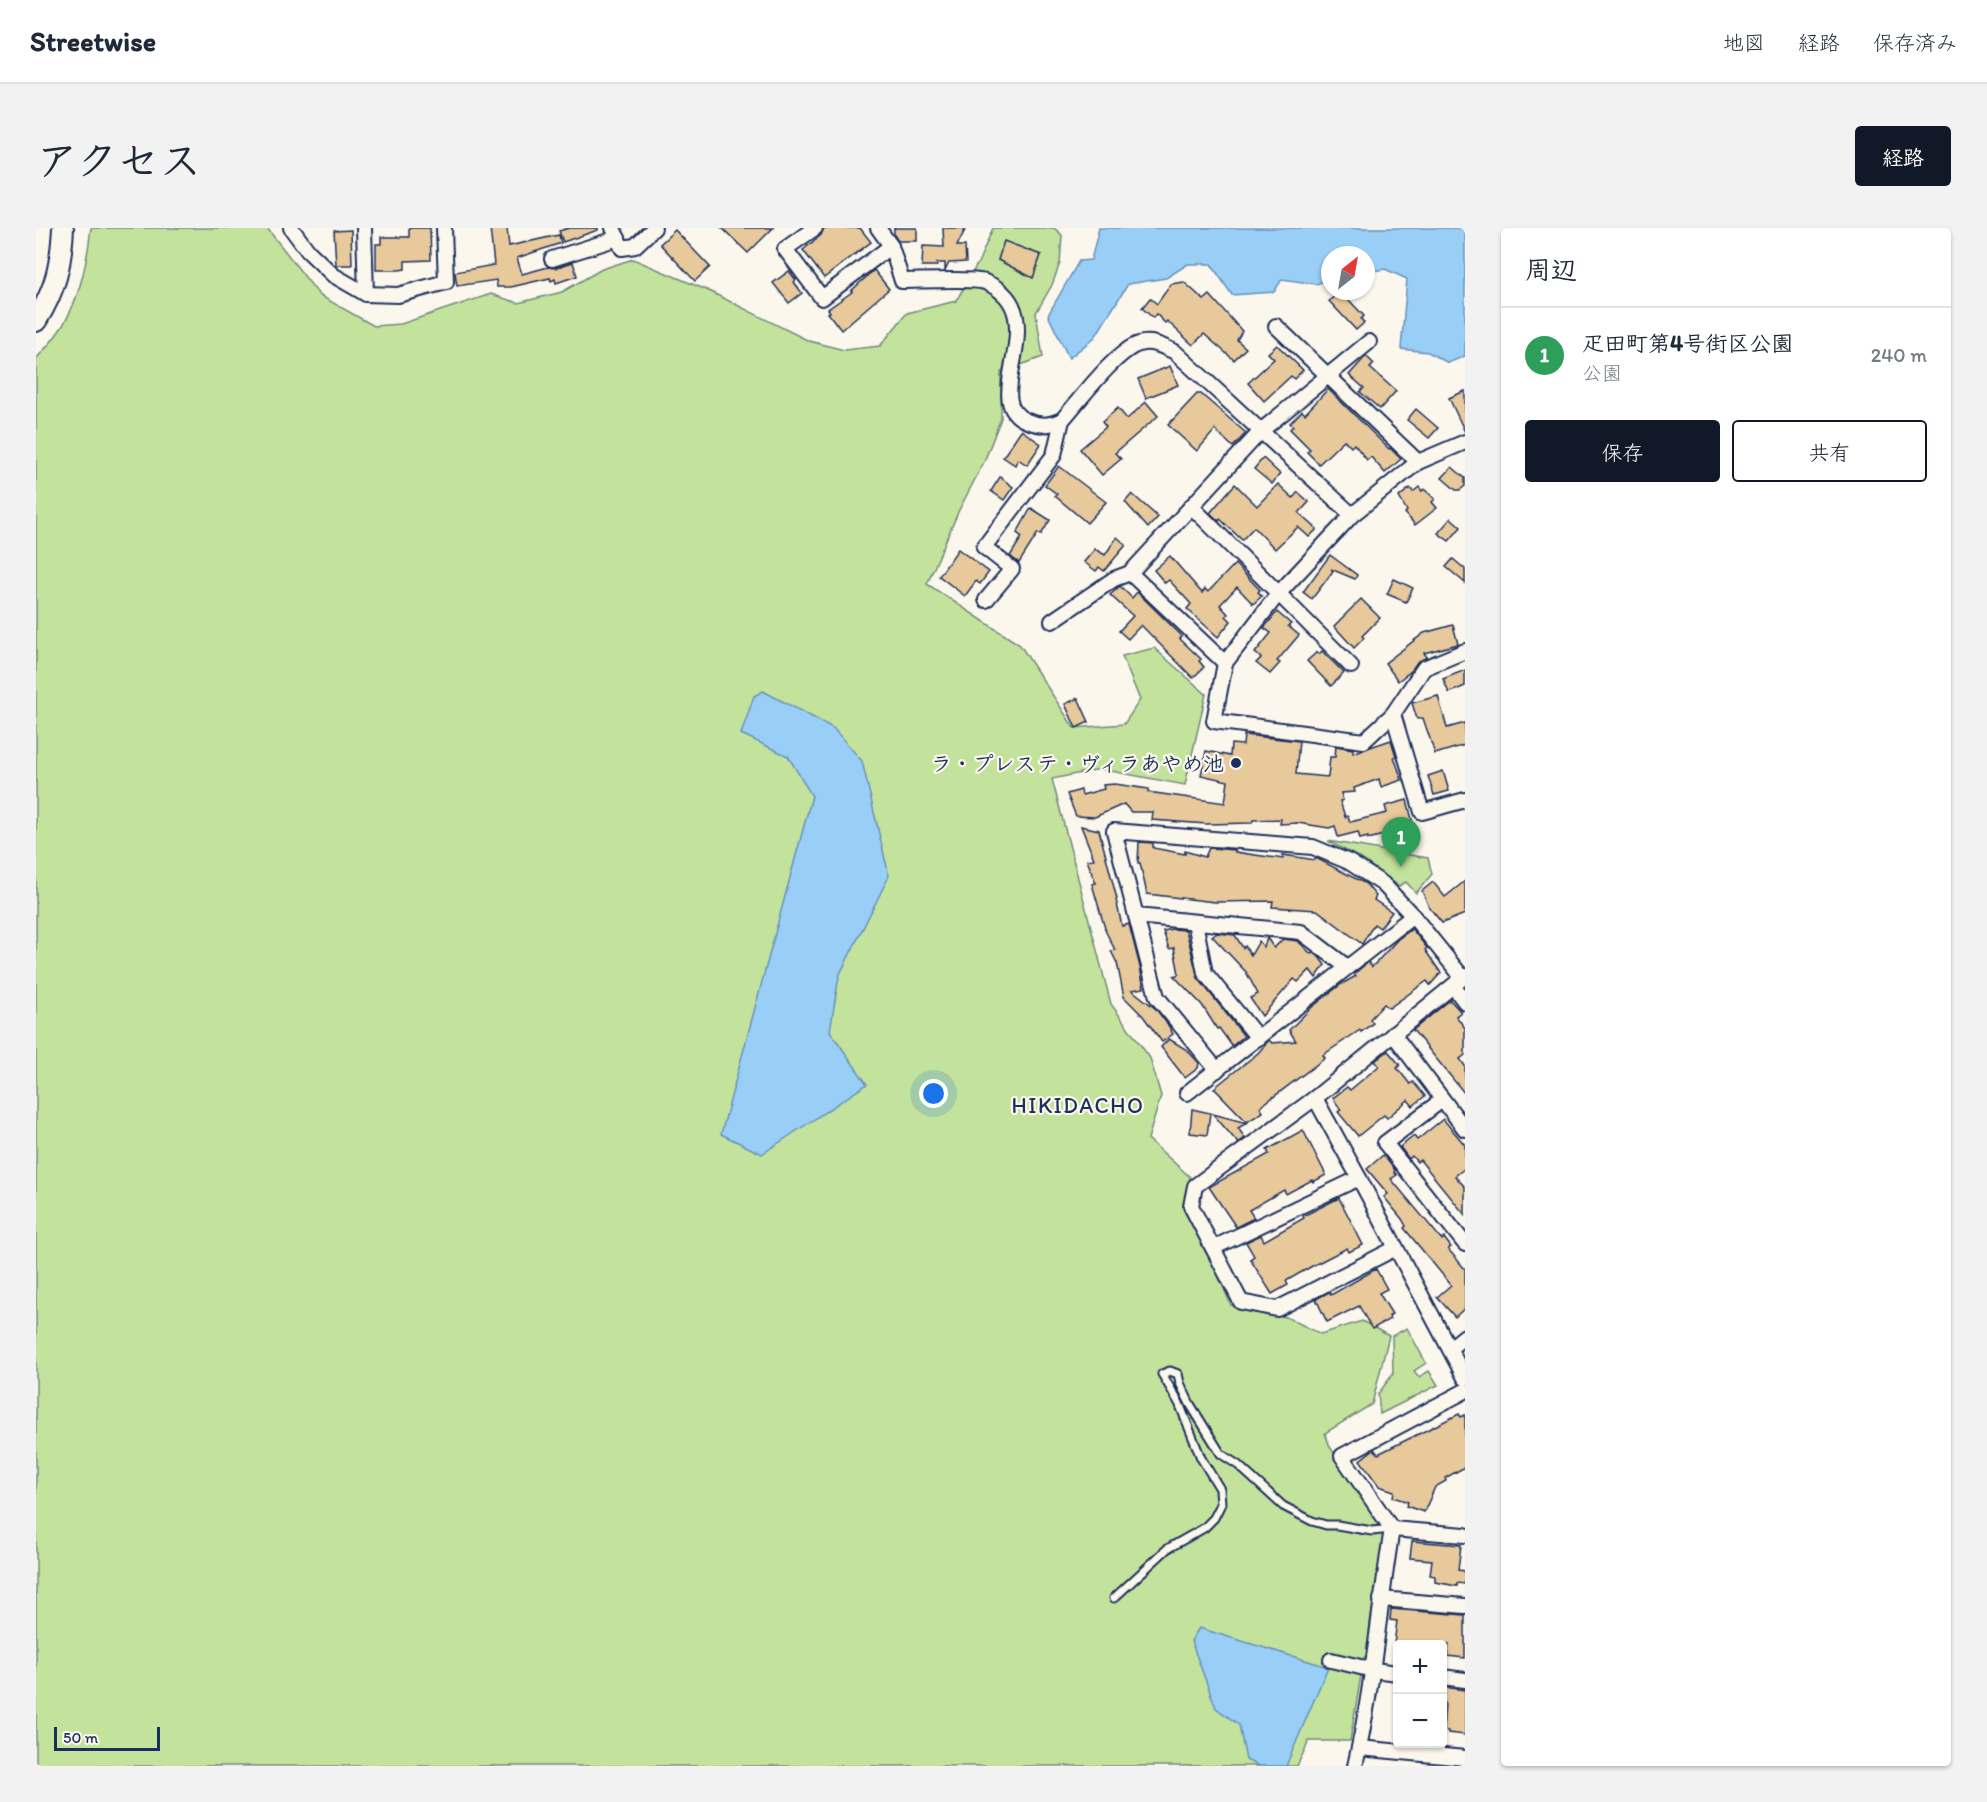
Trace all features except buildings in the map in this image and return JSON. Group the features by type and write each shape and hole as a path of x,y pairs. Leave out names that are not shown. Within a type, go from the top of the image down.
{"street":[{"path":"36,321 54,287 61,263 63,228"},
{"path":"291,228 308,251 333,275 366,294 398,295 446,282 444,228"},
{"path":"364,228 366,294"},
{"path":"552,259 615,233 622,248 635,246 654,228"},
{"path":"815,228 785,249 822,298 891,246"},
{"path":"878,228 891,246 902,281 984,281 1000,291 1015,309 1018,335 1008,397 1011,410 1022,419 1050,425 1062,420 1123,351 1140,343 1159,344 1175,352 1352,515"},
{"path":"1276,327 1418,462"},
{"path":"1052,621 1114,579 1130,573 1262,430 1369,342"},
{"path":"986,600 1012,569 984,547 1054,455 1062,420"},
{"path":"1465,442 1418,462 1352,515 1278,594 1225,663 1214,721 1364,741 1393,714 1424,668 1465,651"},
{"path":"1191,507 1351,666"},
{"path":"1130,573 1225,663"},
{"path":"1393,714 1422,812 1465,800"},
{"path":"1217,1070 1157,997 1114,831 1313,847 1349,862 1383,884 1413,916 1460,980 1465,1002"},
{"path":"1136,916 1301,932 1347,967"},
{"path":"1187,1094 1413,916"},
{"path":"1195,922 1205,972 1258,1038"},
{"path":"1396,1248 1277,1310 1241,1302 1191,1206 1195,1186 1315,1098 1460,980"},
{"path":"1393,1034 1465,1129"},
{"path":"1315,1098 1465,1378"},
{"path":"1442,1100 1385,1143 1465,1244"},
{"path":"1213,1248 1359,1178"},
{"path":"1450,1348 1465,1336"},
{"path":"1355,1766 1373,1670 1380,1599 1392,1530 1342,1456 1465,1391"},
{"path":"1392,1530 1465,1535"},
{"path":"1380,1599 1465,1606"},
{"path":"1331,1660 1393,1672"},
{"path":"1447,1678 1465,1680"},
{"path":"1359,1748 1465,1758"}],"lane":[{"path":"1113,1598 1167,1550 1204,1528 1214,1518 1221,1504 1220,1489 1201,1458 1179,1403 1162,1374 1170,1371 1178,1374 1190,1404 1221,1454 1283,1506 1312,1521 1326,1525 1372,1531 1392,1530"}],"green space":[{"path":"91,228 267,228 319,295 374,326 401,324 491,294 518,303 562,292 602,269 633,259 709,291 809,341 844,350 880,346 907,313 956,301 978,263 993,228 1054,228 1062,235 1060,263 1052,285 1036,313 1043,357 1001,372 1001,418 984,462 959,510 927,584 1020,645 1074,728 1124,724 1140,700 1122,656 1154,648 1206,694 1185,785 1100,769 1052,779 1111,1004 1150,1058 1161,1096 1148,1139 1190,1177 1186,1212 1211,1259 1231,1305 1286,1317 1321,1334 1362,1321 1389,1336 1372,1404 1325,1433 1330,1447 1386,1530 1370,1623 1367,1657 1364,1657 1350,1741 1309,1741 1297,1766 36,1766 36,359 65,323 71,310 81,284","holes":["1004,242 1041,255 1033,278 998,260"]},
{"path":"1328,841 1428,858 1432,874 1416,893 1406,882 1399,886 1363,860"},
{"path":"1407,1328 1426,1363 1414,1371 1419,1377 1429,1371 1438,1385 1380,1414 1378,1394 1393,1374 1392,1336"}],"water":[{"path":"1099,228 1465,228 1465,356 1448,363 1428,352 1401,349 1407,279 1385,269 1375,271 1375,246 1321,246 1321,282 1316,284 1282,279 1274,292 1232,295 1211,264 1188,264 1166,278 1128,284 1095,337 1069,358 1048,315 1079,261 1091,260"},
{"path":"763,691 833,728 862,761 889,876 839,976 830,1031 867,1084 762,1154 721,1134 812,796 788,756 741,734 754,696"},
{"path":"1199,1628 1328,1667 1286,1766 1259,1766 1246,1760 1239,1725 1216,1708 1191,1641"}],"place":[{"name":"ラ・プレステ・ヴィラあやめ池","path":"1236,763"},
{"name":"疋田町第4号街区公園","path":"1401,867"}],"district":[{"name":"HIKIDACHO","path":"1078,1105"}]}
